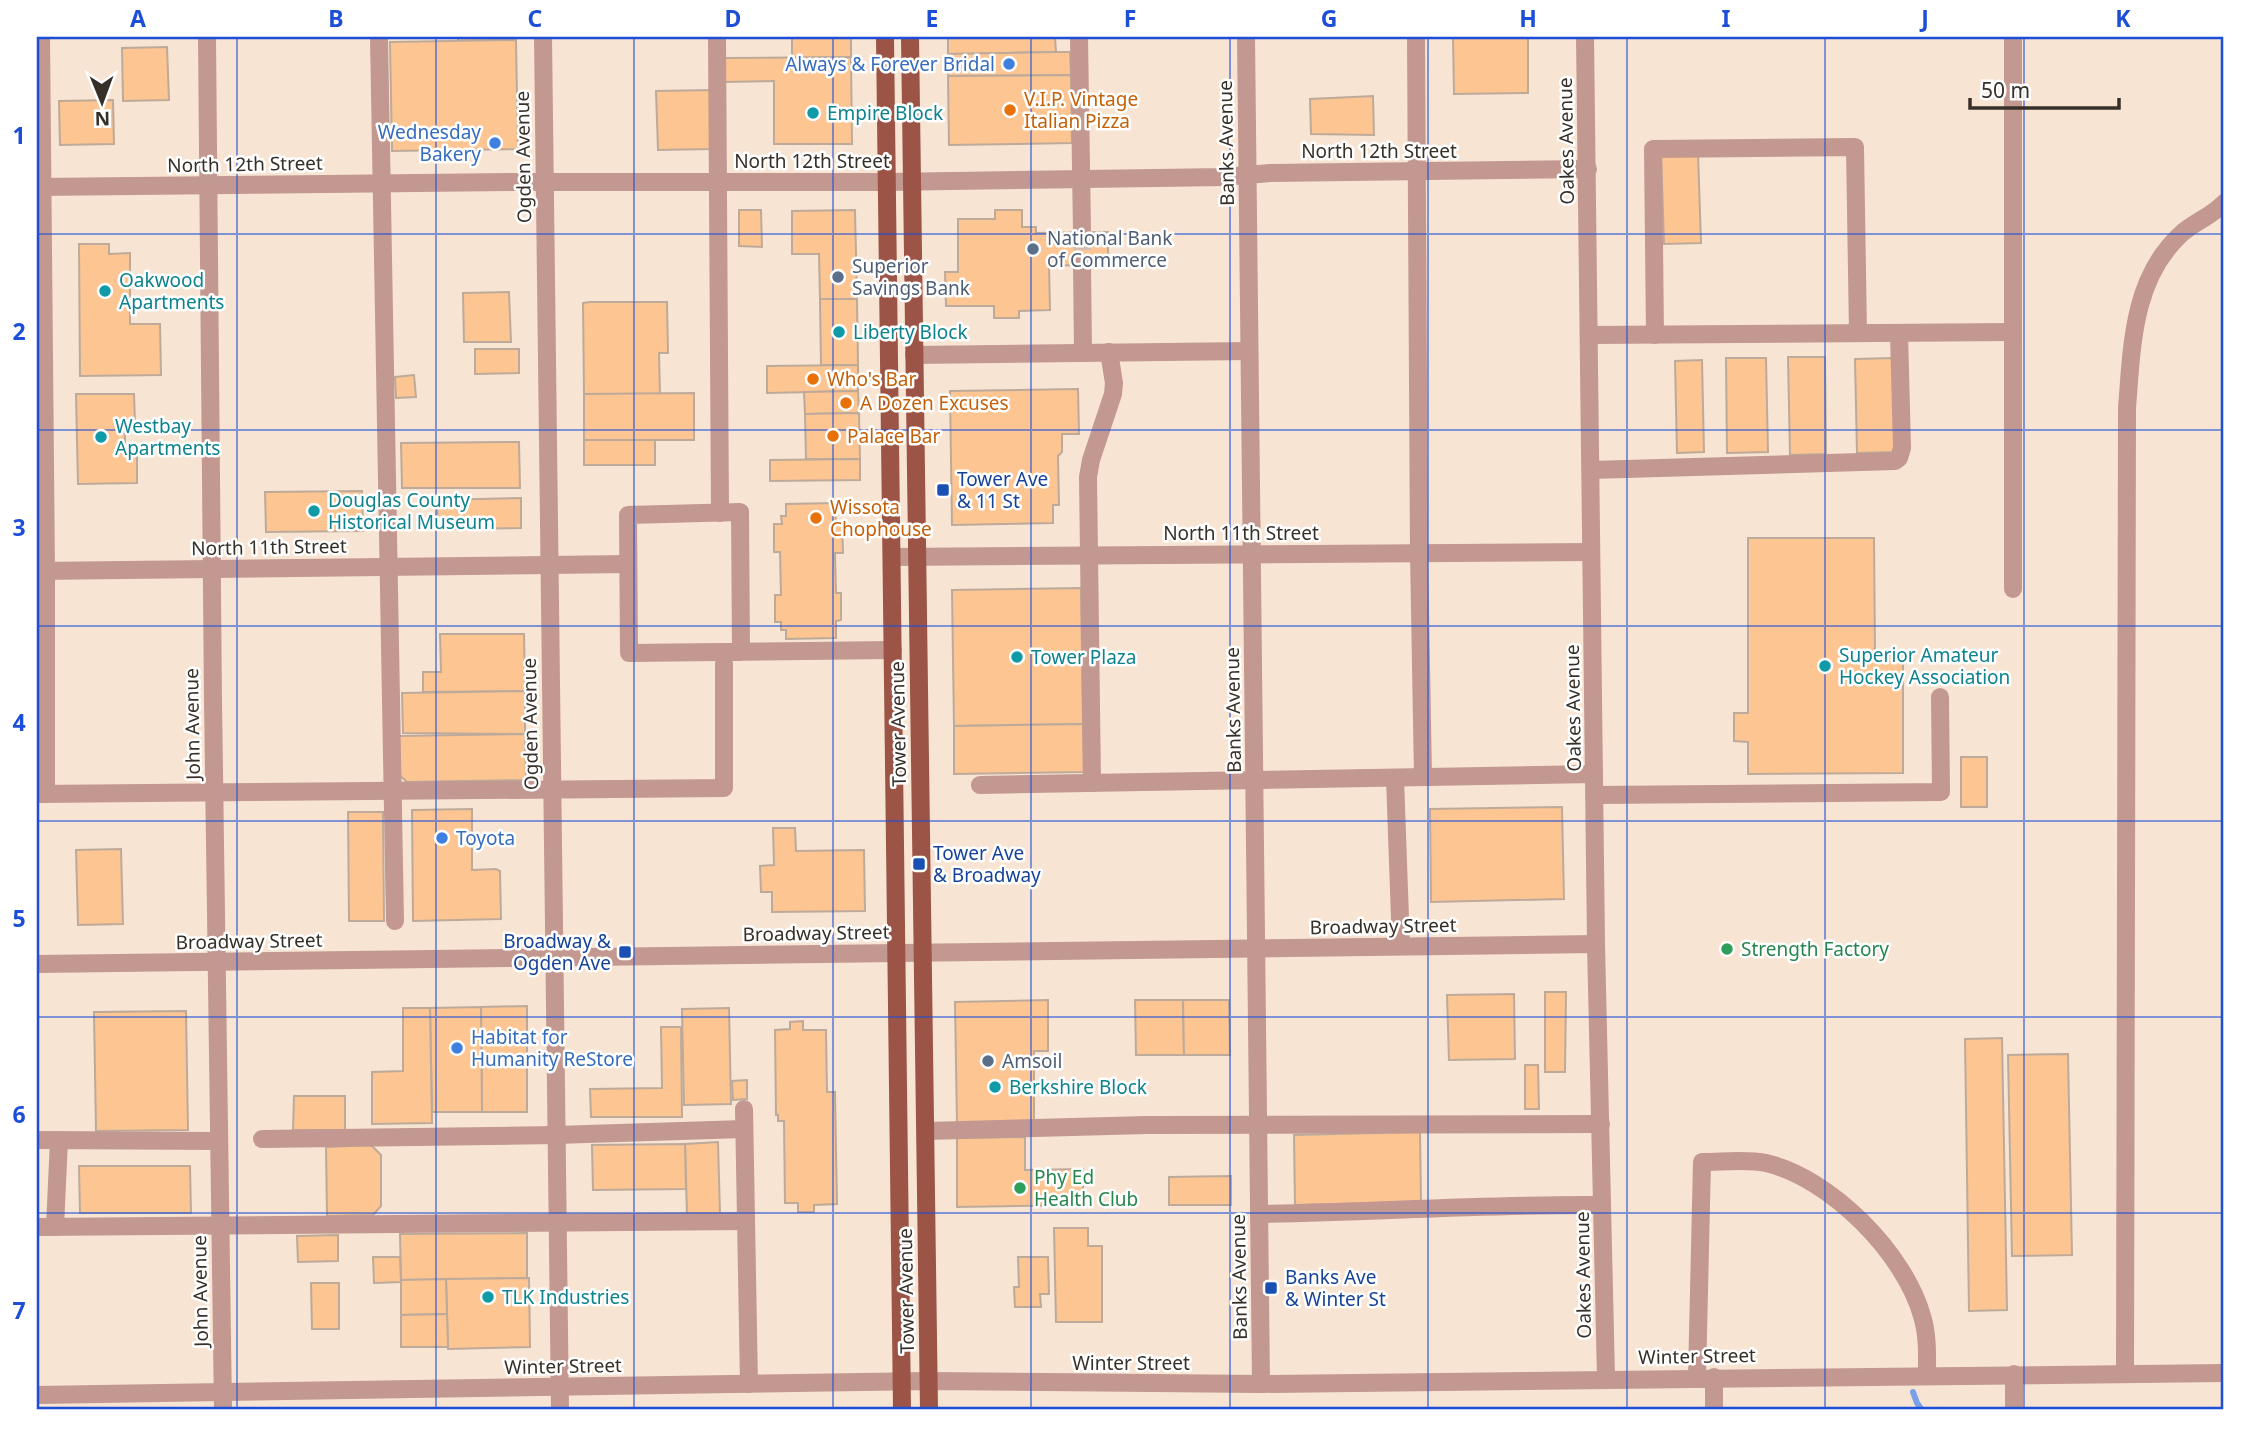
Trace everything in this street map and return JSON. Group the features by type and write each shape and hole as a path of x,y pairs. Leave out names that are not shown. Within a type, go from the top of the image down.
{"main road":[{"name":"Tower Avenue","path":"885,37 902,1410"},
{"name":"Tower Avenue","path":"910,37 929,1410"}],"street":[{"path":"41,37 41,794 724,788 724,664"},
{"name":"John Avenue","path":"207,37 223,1410"},
{"path":"379,37 395,921"},
{"name":"Ogden Avenue","path":"543,37 560,1410"},
{"path":"717,37 720,513"},
{"path":"1079,37 1082,232"},
{"name":"Banks Avenue","path":"1246,37 1261,1384"},
{"path":"1416,37 1423,778"},
{"name":"Oakes Avenue","path":"1585,37 1594,774 1606,1378"},
{"path":"2012,37 2013,589"},
{"path":"1655,335 1653,149 1856,147 1858,333"},
{"name":"North 12th Street","path":"40,187 887,182 1588,169"},
{"path":"2125,1373 2126,408 2137,310 2156,262 2181,234 2224,203"},
{"path":"1082,265 1083,352"},
{"path":"1589,335 2013,332"},
{"path":"1591,470 1895,461 1902,448 1899,333"},
{"path":"914,355 1250,351"},
{"path":"1092,783 1087,502 1091,460 1114,389 1109,352"},
{"path":"741,652 740,513 628,515 629,653 741,652 893,650"},
{"name":"North 11th Street","path":"892,557 1591,552"},
{"name":"North 11th Street","path":"41,571 628,564"},
{"path":"1595,795 1941,792 1940,697"},
{"path":"980,785 1594,774"},
{"path":"1395,778 1401,946"},
{"name":"Broadway Street","path":"37,964 1597,944"},
{"path":"744,1109 749,1384"},
{"path":"926,1131 1147,1125 1601,1124"},
{"path":"262,1139 744,1129"},
{"path":"37,1140 219,1141"},
{"path":"55,1227 59,1140"},
{"path":"1714,1410 1705,1377 1702,1162 1765,1163 1776,1167 1813,1184 1858,1219 1888,1252 1913,1291 1926,1331 1927,1375"},
{"path":"1259,1214 1491,1205 1602,1205"},
{"path":"37,1227 746,1221"},
{"name":"Winter Street","path":"37,1395 928,1381 1261,1384 2224,1373"},
{"path":"2014,1374 2014,1410"}],"building":[{"path":"458,37 516,37 516,40 458,41"},
{"path":"792,37 851,37 851,57 792,58"},
{"path":"948,37 1055,37 1056,52 948,54"},
{"path":"1453,37 1528,37 1528,93 1454,94"},
{"path":"516,40 518,149 392,151 390,42"},
{"path":"167,47 169,100 123,101 122,48"},
{"name":"Always & Forever Bridal","path":"1070,52 1071,75 948,76 948,54"},
{"name":"Empire Block","path":"851,57 852,144 774,144 774,81 724,82 724,58"},
{"name":"V.I.P. Vintage Italian Pizza","path":"1071,75 1072,143 949,145 948,76"},
{"path":"712,90 712,149 658,150 656,91"},
{"path":"1373,96 1374,135 1311,134 1310,99"},
{"path":"113,100 114,144 60,145 59,101"},
{"path":"1698,152 1701,243 1664,244 1661,153"},
{"path":"739,210 761,210 762,247 739,246"},
{"name":"Superior Savings Bank","path":"855,210 857,299 820,299 819,254 792,254 792,211"},
{"name":"National Bank of Commerce","path":"995,210 1022,210 1022,227 1036,227 1036,233 1108,232 1108,264 1049,266 1050,310 1019,311 1019,318 994,318 994,306 946,306 945,272 958,272 958,219 995,219"},
{"name":"Oakwood Apartments","path":"79,244 109,244 109,254 130,253 130,324 160,324 161,375 80,376"},
{"path":"509,292 511,342 464,342 463,293"},
{"name":"Liberty Block","path":"820,299 857,299 858,365 821,365"},
{"path":"667,302 668,353 659,353 660,394 584,394 583,303"},
{"path":"475,349 519,349 519,373 475,374"},
{"path":"1788,357 1825,357 1826,454 1790,455"},
{"path":"1726,358 1766,358 1768,452 1727,453"},
{"path":"1893,358 1895,452 1857,453 1855,359"},
{"path":"1702,360 1704,452 1677,453 1675,361"},
{"name":"Who's Bar","path":"858,365 858,391 767,393 767,366"},
{"path":"414,375 416,397 396,398 395,377"},
{"path":"1078,389 1079,434 1062,434 1062,452 1058,456 1059,505 1053,505 1053,523 952,525 950,391"},
{"path":"858,391 859,413 805,414 804,392"},
{"path":"694,393 694,440 584,440 584,394"},
{"name":"Westbay Apartments","path":"76,394 134,394 135,422 125,422 125,452 137,452 137,483 78,484"},
{"name":"Palace Bar","path":"859,413 860,459 806,459 805,414"},
{"path":"584,440 655,440 655,465 584,465"},
{"path":"519,442 520,488 402,488 401,443"},
{"path":"860,459 860,480 770,481 770,460"},
{"name":"Douglas County Historical Museum","path":"362,491 363,531 266,532 265,492"},
{"path":"521,498 521,528 438,529 437,500"},
{"path":"835,503 836,522 842,522 843,553 835,553 836,593 841,593 841,620 836,621 836,638 786,639 786,630 781,630 781,622 775,622 775,595 781,595 780,552 774,552 774,524 782,524 781,516 786,516 786,504"},
{"name":"Superior Amateur Hockey Association","path":"1748,538 1874,538 1875,655 1903,655 1903,773 1748,774 1748,742 1734,741 1734,713 1748,713"},
{"name":"Tower Plaza","path":"1081,588 1083,724 954,726 952,590"},
{"path":"440,634 524,634 525,691 423,692 423,672 441,672"},
{"path":"525,691 525,734 403,733 402,693"},
{"path":"1083,724 1084,772 954,774 954,726"},
{"path":"525,734 526,780 407,782 398,774 398,736"},
{"path":"1961,757 1987,757 1987,807 1961,807"},
{"path":"1562,807 1564,899 1431,902 1430,809"},
{"name":"Toyota","path":"472,809 472,870 500,871 501,919 413,921 412,810"},
{"path":"348,812 383,812 384,921 349,921"},
{"path":"773,828 795,828 796,851 864,850 865,911 772,912 772,892 761,892 760,866 774,865"},
{"path":"121,849 123,924 78,925 76,850"},
{"path":"1545,992 1566,992 1565,1072 1545,1072"},
{"path":"1514,994 1515,1059 1449,1060 1447,995"},
{"name":"Berkshire Block","path":"1048,1000 1048,1051 1034,1051 1034,1123 957,1124 955,1002"},
{"path":"1135,1000 1183,1000 1184,1055 1136,1055"},
{"path":"1183,1000 1229,1000 1230,1055 1184,1055"},
{"path":"527,1006 527,1112 482,1112 481,1007"},
{"path":"481,1007 482,1112 432,1112 430,1008"},
{"path":"403,1008 430,1008 432,1123 372,1124 372,1072 403,1071"},
{"path":"729,1008 731,1104 684,1105 682,1009"},
{"path":"186,1011 188,1130 96,1131 94,1012"},
{"path":"803,1021 803,1030 826,1030 827,1092 835,1092 837,1204 814,1205 814,1212 798,1212 798,1203 785,1203 784,1121 778,1121 776,1115 775,1030 790,1029 790,1022"},
{"path":"661,1027 681,1027 682,1117 591,1117 590,1089 662,1088"},
{"path":"2002,1038 2007,1310 1969,1311 1965,1039"},
{"path":"2068,1054 2072,1255 2012,1256 2008,1055"},
{"path":"1525,1065 1538,1065 1539,1109 1525,1109"},
{"path":"747,1080 747,1099 733,1100 732,1081"},
{"path":"294,1096 345,1096 345,1130 293,1130"},
{"path":"1420,1132 1421,1202 1295,1205 1294,1135"},
{"name":"Phy Ed Health Club","path":"1025,1137 1025,1170 1083,1169 1083,1205 957,1207 957,1138"},
{"path":"718,1142 720,1214 687,1215 685,1144"},
{"path":"685,1144 686,1189 593,1190 592,1145"},
{"path":"371,1145 381,1155 381,1206 373,1215 327,1216 326,1147"},
{"path":"79,1166 190,1166 191,1213 80,1213"},
{"path":"1231,1176 1231,1205 1169,1205 1169,1177"},
{"path":"1054,1228 1088,1228 1088,1246 1102,1246 1102,1322 1056,1322"},
{"path":"527,1233 527,1278 401,1280 400,1234"},
{"path":"338,1235 338,1261 298,1262 297,1236"},
{"path":"373,1257 400,1257 401,1282 374,1283"},
{"path":"1018,1257 1048,1257 1049,1294 1040,1294 1041,1307 1015,1307 1014,1287 1019,1287"},
{"name":"TLK Industries","path":"529,1278 530,1347 448,1349 446,1279"},
{"path":"446,1279 447,1314 401,1315 401,1280"},
{"path":"311,1283 339,1283 339,1329 312,1329"},
{"path":"447,1314 448,1347 401,1347 401,1315"}],"waterway":[{"path":"1913,1392 1922,1410"}],"tunnel":[{"path":"1082,232 1082,265"}],"place":[{"name":"Always & Forever Bridal","path":"1009,64"},
{"name":"V.I.P. Vintage Italian Pizza","path":"1010,110"},
{"name":"Empire Block","path":"813,113"},
{"name":"Wednesday Bakery","path":"495,143"},
{"name":"National Bank of Commerce","path":"1033,249"},
{"name":"Superior Savings Bank","path":"838,277"},
{"name":"Oakwood Apartments","path":"105,291"},
{"name":"Liberty Block","path":"839,332"},
{"name":"Who's Bar","path":"813,379"},
{"name":"A Dozen Excuses","path":"846,403"},
{"name":"Palace Bar","path":"833,436"},
{"name":"Westbay Apartments","path":"101,437"},
{"name":"Tower Ave & 11 St","path":"943,490"},
{"name":"Douglas County Historical Museum","path":"314,511"},
{"name":"Wissota Chophouse","path":"816,518"},
{"name":"Tower Plaza","path":"1017,657"},
{"name":"Superior Amateur Hockey Association","path":"1825,666"},
{"name":"Toyota","path":"442,838"},
{"name":"Tower Ave & Broadway","path":"919,864"},
{"name":"Strength Factory","path":"1727,949"},
{"name":"Broadway & Ogden Ave","path":"625,952"},
{"name":"Habitat for Humanity ReStore","path":"457,1048"},
{"name":"Amsoil","path":"988,1061"},
{"name":"Berkshire Block","path":"995,1087"},
{"name":"Phy Ed Health Club","path":"1020,1188"},
{"name":"Banks Ave & Winter St","path":"1271,1288"},
{"name":"TLK Industries","path":"488,1297"}]}
